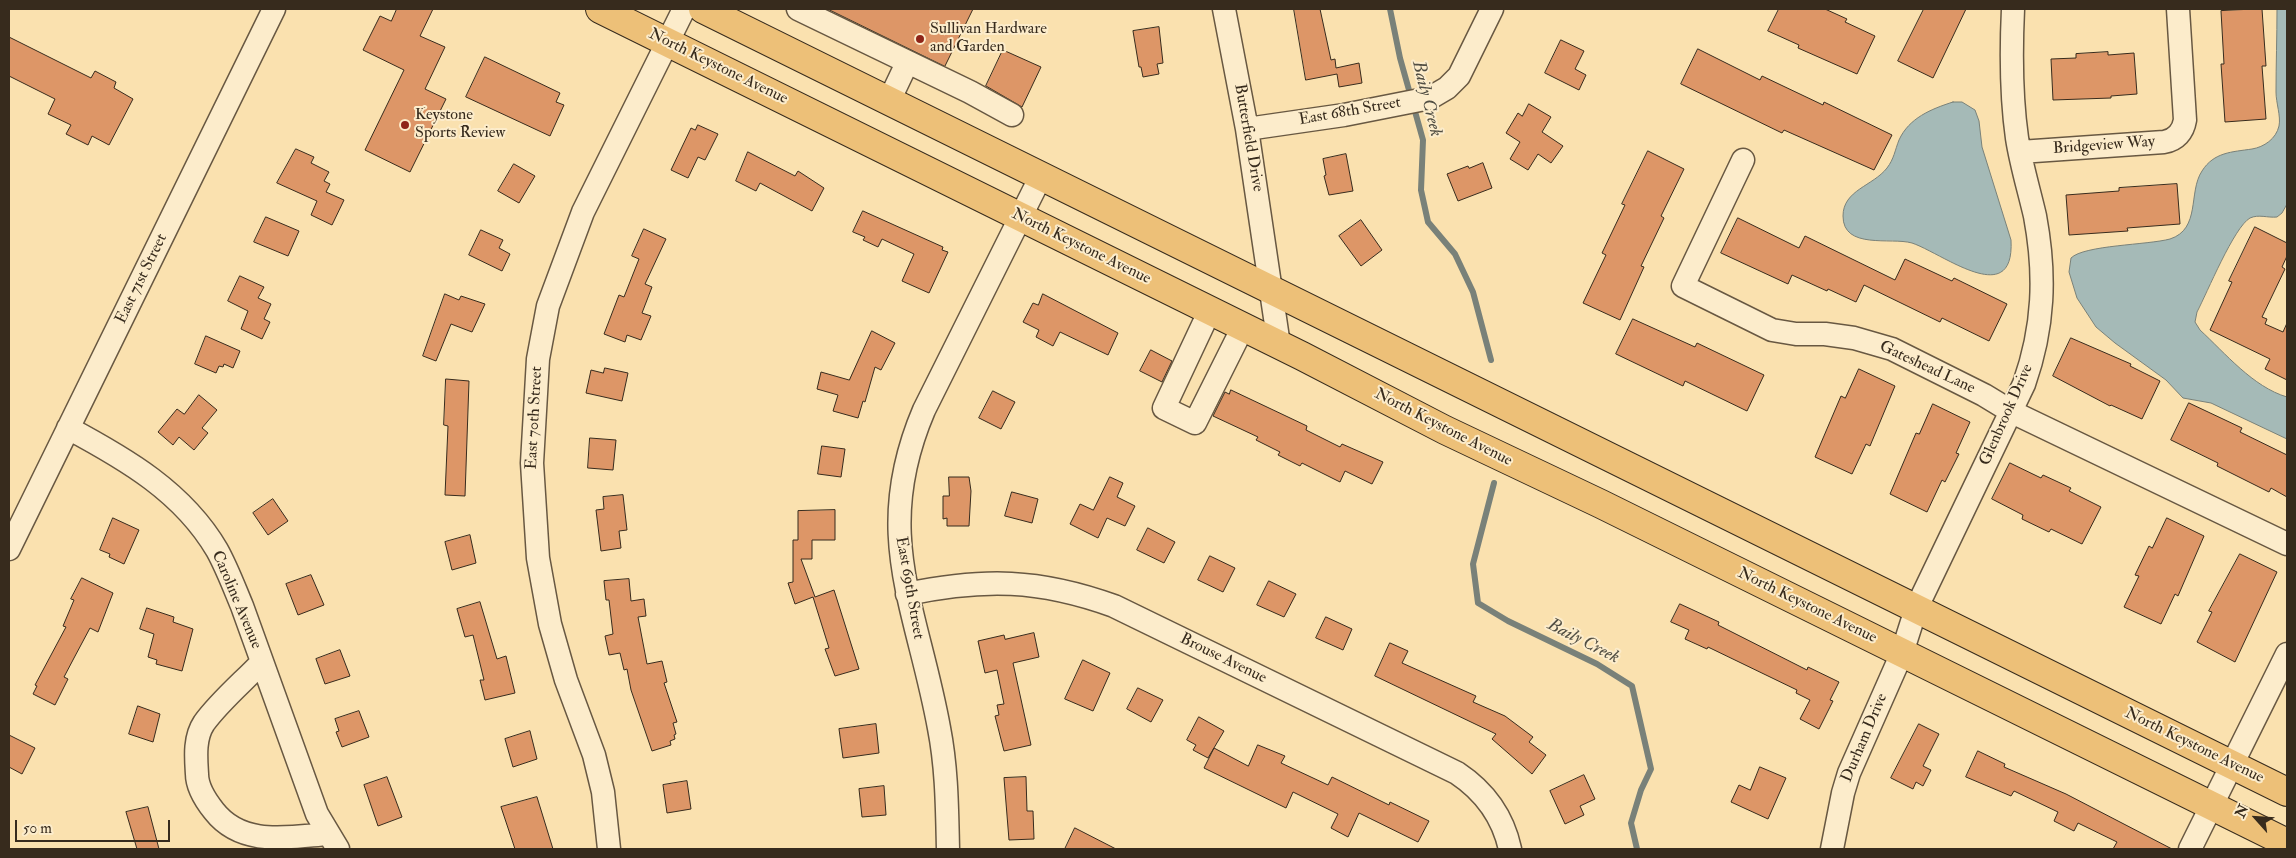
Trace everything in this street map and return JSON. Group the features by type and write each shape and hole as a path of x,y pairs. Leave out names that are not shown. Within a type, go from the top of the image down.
{"main road":[{"name":"North Keystone Avenue","path":"600,9 1210,310 1445,430 1601,504 1909,630 2223,786 2287,792"},
{"name":"North Keystone Avenue","path":"703,9 1041,176 1271,280 1442,375 1529,417 1909,630 2223,786 2287,843"}],"street":[{"name":"East 71st Street","path":"9,549 274,9"},
{"name":"East 70th Street","path":"609,849 604,792 594,755 566,680 550,624 538,558 532,462 538,359 548,306 572,238 594,188 684,9"},
{"path":"798,9 970,92 1012,115"},
{"name":"Butterfield Drive","path":"1224,9 1247,129 1271,280 1279,345"},
{"name":"East 68th Street","path":"1247,129 1369,111 1430,98 1447,88 1459,76 1492,9"},
{"name":"Glenbrook Drive","path":"1909,630 2012,412 2031,364 2043,303 2041,258 2035,216 2020,152 2013,64 2013,9"},
{"name":"Bridgeview Way","path":"2020,152 2164,142 2172,140 2180,134 2185,120 2178,9"},
{"path":"889,101 907,63"},
{"name":"Gateshead Lane","path":"1743,160 1683,286 1772,330 1796,334 1854,338 1892,349 1984,395 2012,412 2287,544"},
{"name":"East 69th Street","path":"948,849 948,803 939,727 907,594 900,546 898,510 903,475 911,443 924,410 1041,176"},
{"path":"1210,310 1164,408 1195,423 1243,327"},
{"path":"1190,354 1222,370"},
{"name":"Caroline Avenue","path":"68,428 138,467 175,498 200,526 216,550 230,575 316,814 333,841"},
{"name":"Brouse Avenue","path":"907,594 964,584 1021,584 1069,592 1114,606 1452,770 1477,788 1489,802 1503,826 1510,849"},
{"name":"Durham Drive","path":"1832,849 1849,773 1909,630"},
{"path":"2190,849 2287,654"},
{"name":"Caroline Avenue","path":"262,662 205,722 198,740 195,763 199,786 216,814 239,831 271,838 333,841"}],"shaded area":[{"path":"2277,9 2287,9 2287,204 2282,213 2277,217 2260,216 2250,218 2236,234 2197,312 2195,322 2200,330 2251,377 2263,386 2287,397 2287,439 2211,403 2183,398 2166,380 2096,327 2077,298 2069,272 2071,258 2089,250 2160,241 2180,234 2190,219 2195,189 2202,171 2207,165 2218,156 2261,146 2269,142 2275,135 2279,126 2276,92"},
{"path":"1953,102 1962,102 1975,110 1979,121 1982,147 2011,240 2009,261 2001,272 1989,275 1974,272 1912,243 1859,238 1851,234 1845,227 1844,207 1848,200 1887,168 1903,132 1922,115"}],"building":[{"path":"397,9 433,9 420,36 445,47 425,89 446,99 410,172 365,150 404,70 363,50 380,16 391,21"},
{"name":"Sullivan Hardware and Garden","path":"828,9 973,9 945,66"},
{"path":"1294,9 1320,9 1331,60 1335,59 1336,68 1359,63 1362,83 1339,87 1337,74 1306,80"},
{"path":"1779,9 1825,9 1847,19 1845,22 1875,36 1857,74 1798,48 1799,45 1768,31"},
{"path":"1924,9 1966,9 1933,78 1898,61"},
{"path":"2262,9 2266,66 2262,66 2266,119 2225,122 2221,64 2224,64 2221,11"},
{"path":"1159,27 1163,63 1157,64 1159,74 1143,77 1141,67 1139,67 1133,31"},
{"path":"9,37 91,78 95,71 116,82 114,88 133,99 109,145 92,136 88,145 66,134 71,125 48,114 55,99 9,76"},
{"path":"1561,40 1584,51 1575,69 1586,75 1579,90 1545,73"},
{"path":"1698,49 1760,80 1762,76 1823,105 1824,102 1892,135 1874,170 1784,130 1782,133 1681,84"},
{"path":"1003,50 1041,67 1022,107 986,86"},
{"path":"2108,52 2108,55 2134,53 2137,94 2111,96 2111,98 2053,100 2051,59 2076,58 2076,54"},
{"path":"485,57 560,93 556,102 564,105 550,136 466,97"},
{"path":"1529,104 1551,117 1542,132 1563,146 1551,163 1538,154 1528,170 1510,159 1520,142 1506,133 1518,113 1522,116"},
{"path":"698,125 718,134 705,160 698,157 688,178 671,170 691,128 695,130"},
{"path":"296,149 314,157 311,163 329,172 324,181 330,184 326,192 344,200 332,225 311,215 317,201 277,183"},
{"path":"1648,151 1684,169 1661,216 1664,218 1641,266 1644,267 1620,320 1583,303 1606,255 1602,253 1625,205 1622,204"},
{"path":"748,152 795,176 798,171 824,188 812,211 760,183 756,191 736,181"},
{"path":"1346,154 1353,191 1329,195 1324,176 1326,175 1323,159"},
{"path":"1483,163 1492,188 1458,201 1447,174 1468,166 1469,168"},
{"path":"514,164 535,176 519,203 498,191"},
{"path":"2177,184 2180,224 2127,228 2128,231 2069,235 2066,195 2119,191 2119,188"},
{"path":"863,211 943,247 942,250 948,252 929,293 902,281 914,254 882,239 878,247 863,240 865,237 853,232"},
{"path":"266,217 299,231 288,256 254,242"},
{"path":"1738,218 1799,248 1805,236 1895,280 1905,259 1952,281 1954,278 2007,304 1989,341 1942,318 1940,322 1864,285 1856,302 1792,275 1788,284 1721,253"},
{"path":"1361,220 1382,250 1361,266 1339,236"},
{"path":"2255,227 2287,243 2287,256 2282,267 2285,269 2262,317 2267,319 2265,324 2283,332 2287,323 2287,380 2265,369 2270,359 2210,330 2232,282 2229,281"},
{"path":"644,229 666,239 645,284 652,287 642,313 651,316 641,340 627,335 625,342 604,334 619,295 624,297 639,259 632,256"},
{"path":"481,230 503,240 499,248 510,254 502,271 469,255"},
{"path":"240,276 264,287 258,298 271,304 264,319 270,322 262,339 241,329 248,311 228,301"},
{"path":"445,294 459,300 461,296 485,304 472,332 451,324 436,361 423,356"},
{"path":"1043,294 1118,333 1108,355 1060,332 1053,346 1036,337 1039,330 1023,322 1033,303 1038,305"},
{"path":"1633,319 1695,347 1697,343 1764,375 1747,411 1685,381 1683,386 1616,354"},
{"path":"872,331 895,343 881,370 875,367 865,402 863,401 858,418 833,411 838,395 817,389 821,372 849,380"},
{"path":"206,336 240,351 233,368 224,364 223,367 219,366 216,373 195,364"},
{"path":"2071,338 2131,364 2130,366 2160,381 2142,419 2110,406 2053,376"},
{"path":"1151,350 1172,361 1162,382 1140,371"},
{"path":"605,368 628,373 622,401 586,393 591,370 603,373"},
{"path":"1859,369 1895,386 1870,446 1866,444 1852,474 1815,457 1841,396 1845,398"},
{"path":"446,379 469,381 465,496 445,495 448,426 444,425"},
{"path":"1231,390 1307,426 1306,430 1340,447 1342,444 1383,462 1372,484 1345,471 1340,482 1302,463 1300,466 1278,455 1280,452 1256,440 1258,437 1213,416 1225,392 1229,394"},
{"path":"993,391 1015,402 1001,429 979,418"},
{"path":"199,395 217,410 202,428 208,433 194,450 179,437 173,445 158,432 177,409 184,414"},
{"path":"2189,403 2242,428 2240,432 2287,455 2287,497 2271,488 2269,492 2217,466 2218,463 2171,440"},
{"path":"1933,404 1970,422 1956,453 1959,454 1945,482 1942,480 1927,512 1890,494 1916,433 1919,434"},
{"path":"590,438 616,440 613,470 588,468"},
{"path":"822,446 845,449 841,477 818,474"},
{"path":"2010,463 2041,478 2043,475 2071,488 2069,491 2101,507 2082,544 2051,529 2049,532 2022,519 2023,515 1992,499"},
{"path":"949,477 969,477 971,491 969,526 947,526 947,518 943,519 943,496 949,496"},
{"path":"1110,477 1123,483 1117,497 1135,506 1125,526 1107,518 1098,538 1070,524 1080,504 1093,510"},
{"path":"1012,492 1038,499 1032,523 1005,516"},
{"path":"623,495 627,530 619,531 621,548 601,551 596,510 604,509 603,497"},
{"path":"273,499 288,521 268,535 253,513"},
{"path":"835,510 835,540 812,540 812,559 801,559 815,597 834,590 859,669 835,676 825,649 829,648 813,597 795,604 788,583 793,582 793,540 798,540 798,511"},
{"path":"113,518 139,530 124,564 109,557 110,554 100,550"},
{"path":"2167,518 2204,536 2178,596 2175,594 2161,624 2124,607 2139,576 2135,575 2149,546 2152,548"},
{"path":"1148,528 1175,542 1164,563 1137,550"},
{"path":"470,535 476,563 452,570 445,542"},
{"path":"2240,554 2277,572 2235,662 2197,642 2212,612 2209,611"},
{"path":"1210,556 1235,568 1223,592 1198,580"},
{"path":"311,575 324,605 298,615 286,584"},
{"path":"82,578 113,593 98,632 90,628 64,677 68,679 55,705 33,694 37,686 35,685 66,627 63,626 74,600 71,599"},
{"path":"629,579 631,601 644,599 646,616 638,617 647,664 662,661 667,682 664,683 677,722 673,723 676,734 674,735 675,739 670,741 671,745 652,751 631,690 627,669 624,670 620,653 609,655 605,636 613,634 609,600 606,600 604,581"},
{"path":"1269,581 1296,594 1284,617 1257,605"},
{"path":"480,602 497,659 506,656 515,693 485,700 480,680 484,680 473,635 465,637 457,609"},
{"path":"1680,604 1719,622 1718,625 1807,670 1808,667 1839,682 1830,700 1833,701 1819,729 1800,719 1810,700 1796,693 1797,690 1708,647 1707,649 1685,639 1689,630 1671,622"},
{"path":"147,608 174,617 173,622 193,629 182,671 156,664 157,660 148,657 154,634 140,629"},
{"path":"1326,617 1352,629 1343,650 1316,638"},
{"path":"1034,633 1039,657 1013,663 1031,745 1004,751 995,716 999,715 997,705 1004,704 997,670 985,673 978,641 1004,635 1005,639"},
{"path":"1390,643 1408,651 1402,663 1476,696 1473,702 1505,716 1533,737 1529,742 1546,755 1532,774 1492,739 1496,734 1375,676"},
{"path":"340,650 350,676 325,684 316,659"},
{"path":"1083,660 1110,673 1093,711 1065,699"},
{"path":"1138,688 1163,700 1151,722 1127,709"},
{"path":"138,706 160,714 153,742 129,734"},
{"path":"359,711 369,737 342,747 336,732 339,731 335,719"},
{"path":"1199,717 1224,731 1208,758 1193,750 1196,745 1187,740"},
{"path":"876,724 879,753 843,758 839,729"},
{"path":"1919,724 1939,734 1923,766 1931,770 1923,786 1916,782 1913,789 1891,778"},
{"path":"530,731 537,759 513,767 505,739"},
{"path":"9,735 35,748 22,774 9,767"},
{"path":"1258,745 1285,756 1281,763 1328,785 1332,777 1389,805 1390,802 1429,821 1418,842 1359,813 1348,837 1331,828 1338,814 1293,792 1286,808 1204,768 1214,748 1248,766"},
{"path":"1978,751 2005,764 2004,767 2066,794 2172,849 2113,849 2117,842 2078,823 2074,831 2054,821 2058,812 2014,791 2011,796 1966,777"},
{"path":"1760,767 1786,778 1768,819 1731,802 1739,785 1750,790"},
{"path":"1584,775 1595,799 1580,806 1584,815 1565,824 1550,791"},
{"path":"387,777 402,817 378,826 364,785"},
{"path":"1026,777 1027,811 1033,811 1034,839 1009,840 1004,778"},
{"path":"687,781 691,809 667,813 663,785"},
{"path":"884,786 886,815 862,817 859,789"},
{"path":"537,797 553,849 515,849 501,807"},
{"path":"148,807 159,849 137,849 126,812"},
{"path":"1075,828 1116,849 1065,849"}],"waterway":[{"name":"Baily Creek","path":"1390,9 1400,58 1423,140 1421,190 1428,222 1455,254 1473,292 1491,360"},
{"name":"Baily Creek","path":"1494,483 1473,564 1478,603 1508,621 1597,664 1632,686 1651,769 1641,790 1631,823 1637,849"}],"place":[{"name":"Sullivan Hardware and Garden","path":"920,39"},
{"name":"Keystone Sports Review","path":"405,125"}]}
